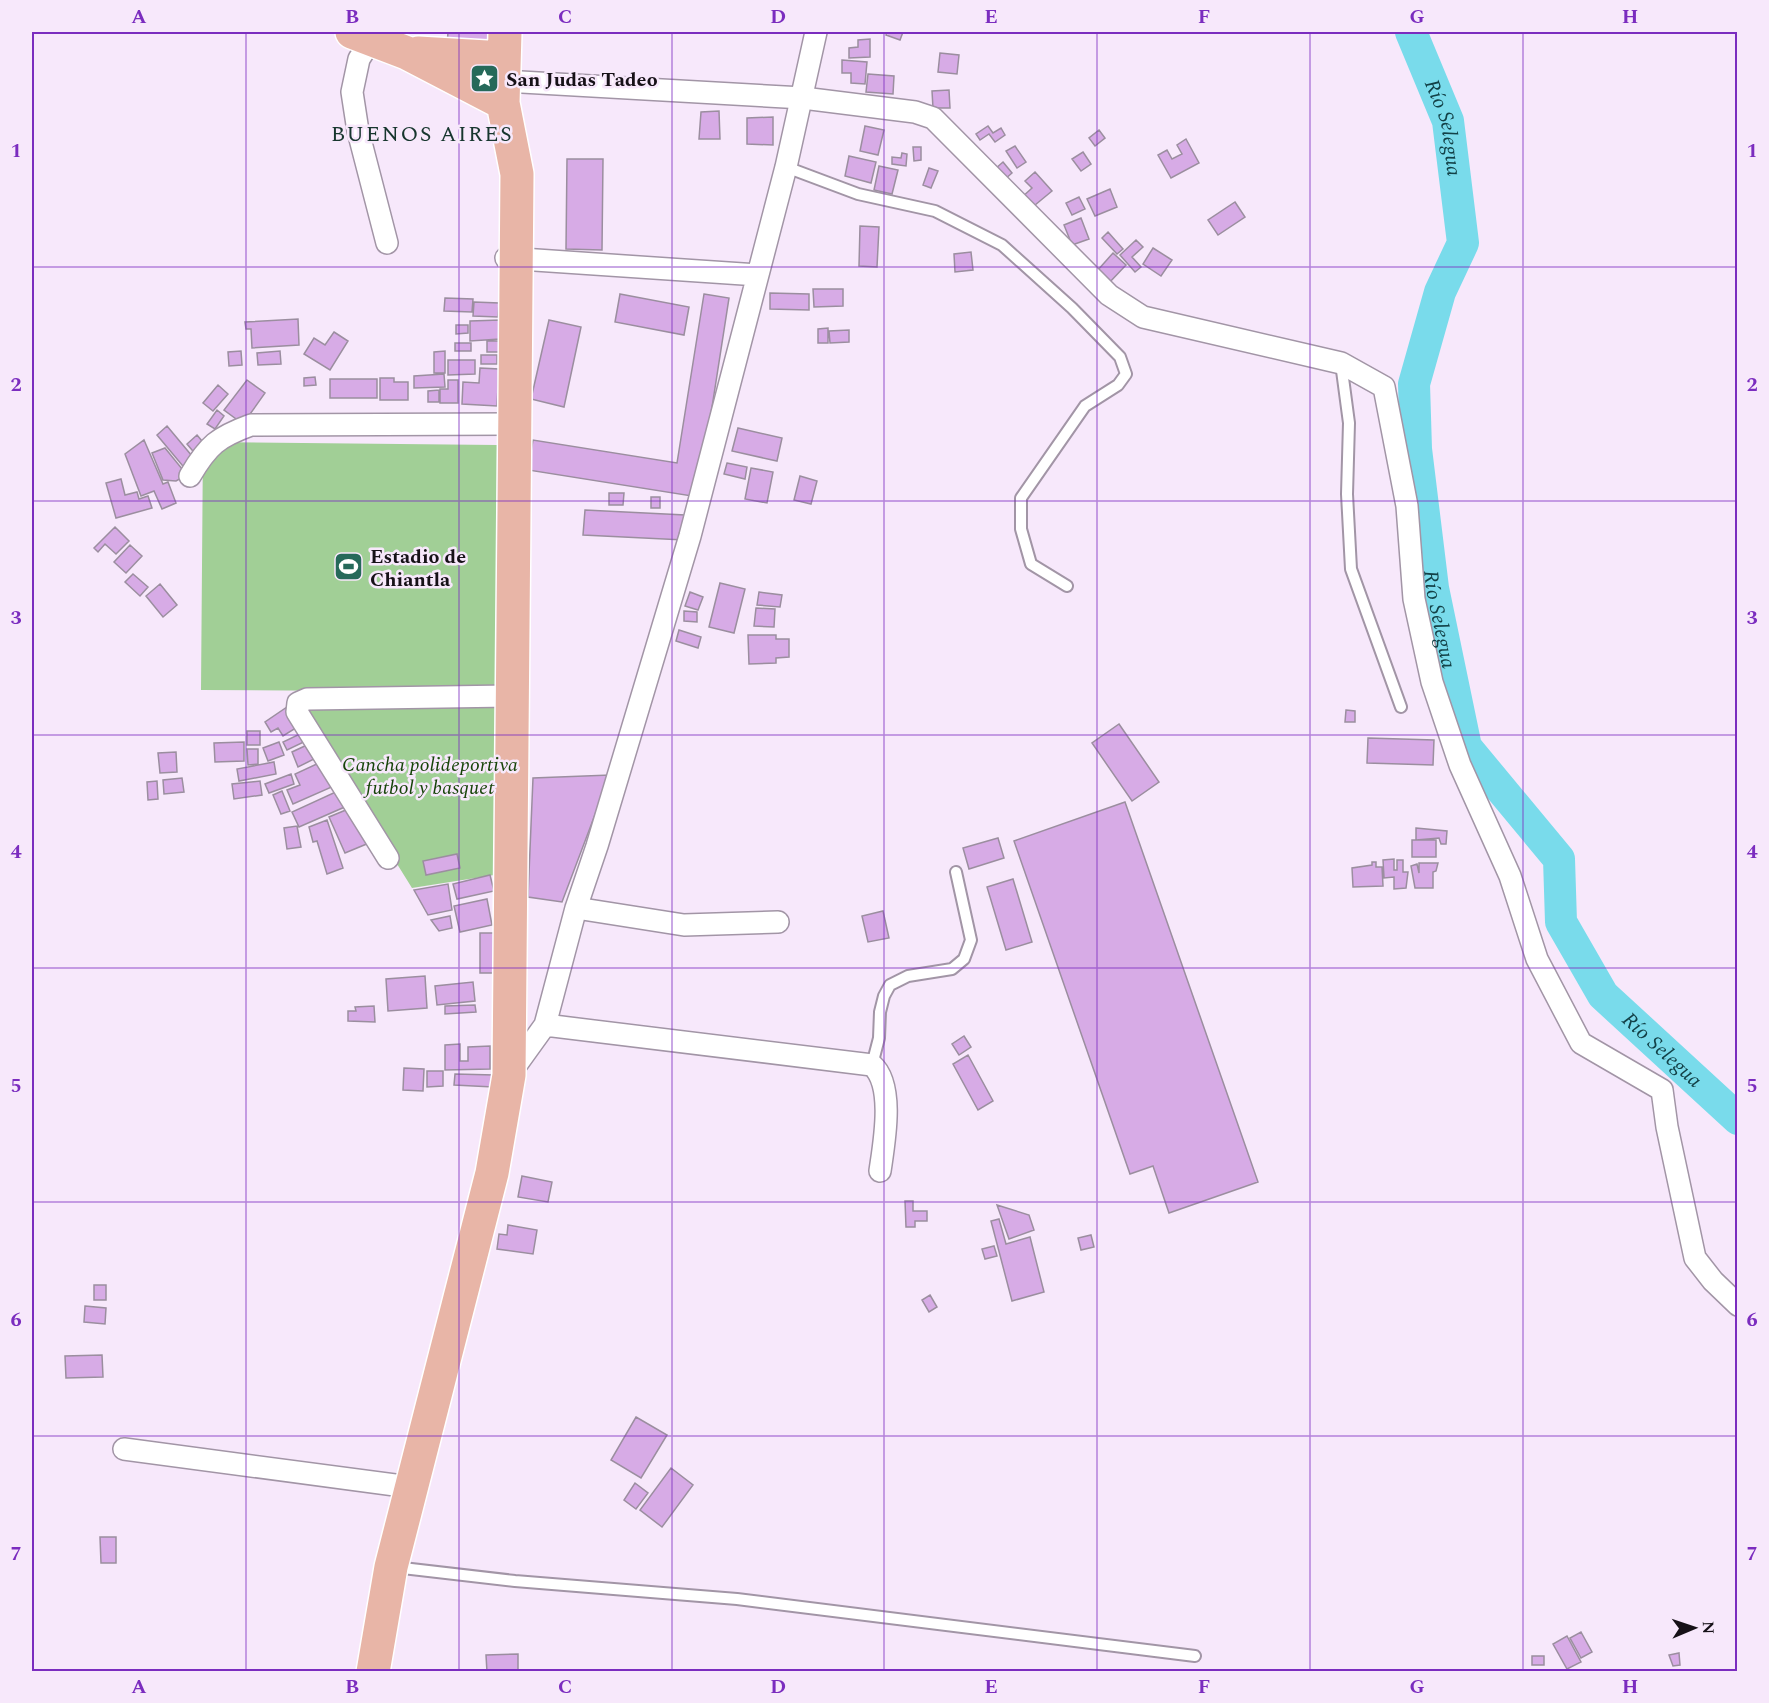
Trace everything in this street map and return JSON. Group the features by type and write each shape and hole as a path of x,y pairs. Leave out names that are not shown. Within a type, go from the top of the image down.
{"main road":[{"path":"362,36 407,53 504,68"},
{"path":"407,53 504,68"},
{"path":"373,1671 391,1567 492,1173 510,1075 513,424 505,405 509,259 503,172 509,140 504,68"}],"street":[{"path":"510,1075 545,1025 576,908 597,846 690,536 786,167 816,32"},
{"path":"362,36 352,92 358,130 387,243"},
{"path":"504,68 803,98 915,112 933,118 1109,295 1143,317 1341,363 1384,387 1407,506 1414,599 1432,682 1460,765 1510,876 1537,959 1581,1042 1662,1090 1667,1127 1695,1258 1713,1281 1737,1305"},
{"path":"509,259 758,275"},
{"path":"190,476 204,452 216,440 251,425 513,424"},
{"path":"388,858 297,712 298,703 307,699 512,696"},
{"path":"576,908 684,925 778,922"},
{"path":"545,1025 872,1065 881,1072 885,1085 885,1130 880,1171"},
{"path":"124,1449 410,1487"}],"lane":[{"path":"786,167 858,194 935,211 1002,245 1072,308 1120,357 1125,374 1118,386 1084,406 1021,498 1021,529 1031,564 1067,586"},
{"path":"1341,363 1349,423 1347,495 1351,569 1401,707"},
{"path":"872,1065 879,1038 880,1012 884,996 890,985 908,976 952,969 964,959 971,940 956,872"},
{"path":"391,1567 515,1581 737,1599 1195,1656"}],"green space":[{"name":"Estadio de Chiantla","path":"203,442 497,445 496,692 201,690"},
{"name":"Cancha polideportiva futbol y basquet","path":"506,700 507,873 412,888 305,716 308,702"}],"building":[{"path":"448,32 499,32 499,46 447,46"},
{"path":"887,32 903,32 900,40 886,35"},
{"path":"870,39 870,57 849,58 849,48 858,47 858,40"},
{"path":"940,53 959,55 957,74 938,72"},
{"path":"842,60 867,62 865,84 851,83 851,73 842,73"},
{"path":"868,74 894,76 893,94 866,92"},
{"path":"949,90 950,108 933,108 932,91"},
{"path":"719,111 720,139 699,139 701,112"},
{"path":"773,117 773,145 747,144 747,118"},
{"path":"865,126 884,130 878,155 860,151"},
{"path":"988,126 993,133 1001,128 1005,135 995,142 989,134 980,140 976,134"},
{"path":"1099,130 1105,138 1095,146 1089,138"},
{"path":"1186,139 1199,163 1171,178 1158,155 1167,150 1172,159 1182,154 1177,145"},
{"path":"1015,146 1026,162 1017,168 1006,151"},
{"path":"913,147 921,147 921,160 914,161"},
{"path":"1083,152 1091,164 1081,171 1072,159"},
{"path":"902,153 907,154 906,166 892,164 892,157 901,158"},
{"path":"849,156 876,162 871,183 845,176"},
{"path":"567,159 603,159 602,250 566,249"},
{"path":"1003,162 1012,173 1004,180 995,169"},
{"path":"879,166 898,170 892,194 874,190"},
{"path":"929,168 938,171 931,188 923,185"},
{"path":"1035,172 1052,191 1029,210 1020,199 1032,188 1025,181"},
{"path":"1110,189 1117,207 1095,216 1087,199"},
{"path":"1079,197 1085,209 1072,215 1066,203"},
{"path":"1235,202 1245,217 1218,235 1208,220"},
{"path":"1081,218 1089,239 1072,245 1064,225"},
{"path":"860,226 879,227 877,267 859,266"},
{"path":"1108,232 1123,249 1117,254 1102,238"},
{"path":"1136,240 1143,247 1132,257 1141,267 1135,272 1120,255"},
{"path":"1153,248 1172,260 1161,276 1143,264"},
{"path":"971,252 973,270 955,272 954,254"},
{"path":"1113,253 1126,265 1109,283 1097,271"},
{"path":"813,289 843,289 843,306 814,307"},
{"path":"770,293 809,294 809,310 770,309"},
{"path":"620,294 689,307 684,335 615,322"},
{"path":"704,294 729,298 698,497 528,470 533,440 677,463"},
{"path":"445,298 473,299 472,312 444,311"},
{"path":"474,302 499,303 498,317 473,316"},
{"path":"298,319 299,345 252,348 251,329 246,329 245,322"},
{"path":"500,320 500,339 470,341 470,321"},
{"path":"549,320 581,327 564,407 531,399"},
{"path":"456,325 468,325 468,333 456,334"},
{"path":"828,328 828,343 818,343 818,329"},
{"path":"849,330 849,342 830,343 829,331"},
{"path":"334,332 348,341 330,370 304,354 314,338 325,345"},
{"path":"487,341 500,341 501,352 487,352"},
{"path":"455,343 471,343 471,351 455,351"},
{"path":"241,351 242,365 229,366 228,352"},
{"path":"280,351 281,364 258,365 257,353"},
{"path":"445,351 445,373 434,373 434,352"},
{"path":"481,355 497,355 497,364 481,364"},
{"path":"448,360 475,360 475,374 448,375"},
{"path":"480,368 499,369 497,406 462,404 463,382 479,383"},
{"path":"444,374 445,387 414,388 414,376"},
{"path":"315,377 316,385 304,386 304,378"},
{"path":"380,378 394,378 394,382 408,382 408,400 380,400"},
{"path":"330,379 377,379 377,398 330,398"},
{"path":"247,380 265,393 243,424 224,410"},
{"path":"448,380 458,380 458,403 440,403 440,389 448,389"},
{"path":"218,385 228,394 213,411 203,403"},
{"path":"439,390 439,402 428,402 428,391"},
{"path":"217,410 224,416 215,429 207,424"},
{"path":"167,426 197,462 187,471 157,435"},
{"path":"738,428 782,438 777,461 732,451"},
{"path":"197,435 207,447 197,456 187,444"},
{"path":"144,440 163,484 168,482 176,503 162,509 154,491 141,496 125,454"},
{"path":"165,448 187,475 176,481 163,480 152,453"},
{"path":"727,463 747,467 745,479 724,474"},
{"path":"751,468 773,472 767,503 745,499"},
{"path":"800,476 817,481 811,504 794,500"},
{"path":"121,479 125,495 137,492 139,499 148,496 152,508 116,518 106,483"},
{"path":"609,493 624,493 623,505 609,505"},
{"path":"651,497 660,497 660,508 651,508"},
{"path":"585,510 685,515 684,540 583,535"},
{"path":"115,527 129,541 116,554 105,544 98,552 94,548"},
{"path":"130,545 142,556 126,573 114,562"},
{"path":"133,574 148,587 140,596 125,582"},
{"path":"720,583 745,589 734,633 709,627"},
{"path":"160,584 177,605 163,617 146,596"},
{"path":"690,592 703,597 698,610 685,606"},
{"path":"759,592 782,595 780,607 757,605"},
{"path":"756,608 775,609 774,627 754,626"},
{"path":"684,611 697,612 697,622 684,621"},
{"path":"679,630 701,637 698,648 676,641"},
{"path":"748,635 776,635 776,639 789,639 789,657 776,658 776,663 749,664"},
{"path":"287,707 299,726 283,736 278,728 271,732 265,722"},
{"path":"1346,710 1355,711 1355,722 1345,722"},
{"path":"1119,724 1159,782 1132,801 1092,743"},
{"path":"247,731 260,731 260,745 247,745"},
{"path":"304,732 308,740 287,750 283,742"},
{"path":"1368,738 1434,740 1433,765 1367,763"},
{"path":"244,742 244,761 215,762 214,743"},
{"path":"279,742 284,755 268,761 263,748"},
{"path":"309,744 316,758 298,767 292,752"},
{"path":"247,749 258,749 258,764 248,765"},
{"path":"176,752 177,772 160,773 158,753"},
{"path":"274,762 276,774 239,781 237,769"},
{"path":"321,762 334,786 293,804 287,790 300,785 295,774"},
{"path":"291,774 294,784 269,793 265,784"},
{"path":"610,775 562,902 528,897 533,778"},
{"path":"182,778 184,792 164,794 163,780"},
{"path":"157,781 158,799 148,800 147,782"},
{"path":"260,781 262,795 234,799 232,784"},
{"path":"340,790 347,806 299,827 292,812"},
{"path":"282,791 290,811 281,814 273,795"},
{"path":"1125,802 1258,1182 1169,1213 1153,1166 1130,1174 1014,841"},
{"path":"353,807 369,843 345,853 329,817"},
{"path":"327,820 343,868 327,874 317,841 313,842 309,827"},
{"path":"297,826 301,847 287,849 284,828"},
{"path":"1416,828 1447,831 1446,844 1441,844 1439,838 1416,840"},
{"path":"998,838 1004,858 969,869 963,848"},
{"path":"1412,840 1436,840 1436,857 1412,857"},
{"path":"457,854 460,868 426,875 423,861"},
{"path":"1394,859 1394,870 1397,870 1397,860 1403,860 1403,872 1408,872 1406,888 1394,889 1394,877 1384,878 1383,860"},
{"path":"1372,862 1376,862 1376,867 1382,867 1383,886 1353,887 1352,868 1372,865"},
{"path":"1419,863 1438,863 1436,871 1433,872 1433,888 1415,888 1411,866 1417,864 1419,873"},
{"path":"490,875 494,891 457,899 453,884"},
{"path":"1013,879 1032,942 1006,950 987,887"},
{"path":"448,884 452,910 428,915 414,890"},
{"path":"487,899 492,925 460,932 454,906"},
{"path":"883,911 889,938 868,942 862,916"},
{"path":"450,916 452,928 439,931 431,920"},
{"path":"480,933 499,933 500,973 480,973"},
{"path":"425,976 427,1008 388,1011 386,979"},
{"path":"473,982 475,1001 437,1005 435,986"},
{"path":"475,1005 476,1012 445,1014 445,1006"},
{"path":"374,1006 375,1022 348,1021 348,1011 356,1011 355,1007"},
{"path":"964,1036 971,1047 959,1055 952,1044"},
{"path":"460,1044 460,1061 468,1061 468,1047 490,1046 490,1069 445,1070 445,1045"},
{"path":"968,1055 993,1101 978,1110 953,1064"},
{"path":"404,1068 424,1069 423,1091 403,1090"},
{"path":"427,1071 443,1071 443,1086 427,1087"},
{"path":"455,1074 494,1075 493,1087 454,1085"},
{"path":"522,1176 552,1182 548,1202 518,1197"},
{"path":"905,1201 913,1201 913,1211 927,1211 927,1221 915,1221 915,1227 906,1227"},
{"path":"997,1205 1029,1215 1034,1230 1009,1239"},
{"path":"999,1219 1006,1244 1030,1237 1044,1292 1012,1301 991,1221"},
{"path":"508,1225 537,1230 533,1254 497,1249 499,1234 507,1235"},
{"path":"1091,1235 1094,1247 1081,1250 1078,1238"},
{"path":"994,1246 997,1256 985,1259 982,1249"},
{"path":"94,1285 106,1285 106,1300 94,1300"},
{"path":"930,1295 937,1307 929,1312 922,1300"},
{"path":"85,1306 106,1308 105,1324 84,1322"},
{"path":"102,1355 103,1377 66,1378 65,1356"},
{"path":"636,1417 667,1435 641,1478 611,1460"},
{"path":"671,1468 693,1485 662,1527 640,1510"},
{"path":"635,1483 648,1493 636,1509 624,1500"},
{"path":"100,1537 116,1537 116,1563 101,1563"},
{"path":"1581,1632 1592,1652 1581,1658 1570,1638"},
{"path":"1567,1636 1581,1662 1567,1669 1553,1644"},
{"path":"1679,1653 1680,1665 1673,1666 1669,1655"},
{"path":"518,1654 518,1672 487,1672 486,1655"},
{"path":"1532,1656 1544,1656 1544,1665 1532,1665"}],"waterway":[{"name":"Río Selegua","path":"1411,32 1448,121 1463,243 1440,292 1414,384 1416,449 1433,588 1466,747 1559,859 1561,922 1603,995 1738,1119"}],"place":[{"name":"San Judas Tadeo","path":"485,79"},
{"name":"Estadio de Chiantla","path":"349,567"}],"district":[{"name":"BUENOS AIRES","path":"422,133"}]}
